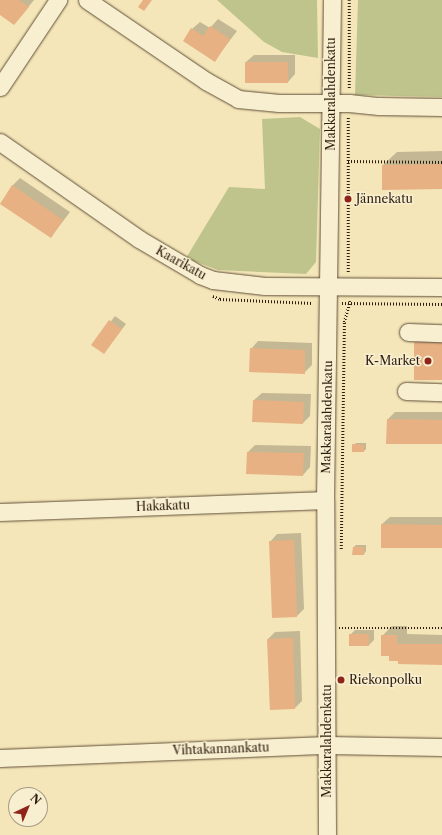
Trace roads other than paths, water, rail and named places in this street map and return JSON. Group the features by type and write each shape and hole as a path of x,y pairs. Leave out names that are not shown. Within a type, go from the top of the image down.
{"street":[{"path":"0,87 58,0"},
{"path":"87,0 206,81 238,99 279,104 340,103 379,106 442,107"},
{"name":"Makkaralahdenkatu","path":"328,835 326,745 337,628 325,500 329,286 340,103 332,0"},
{"name":"Kaarikatu","path":"0,142 139,239 200,275 240,285 442,287"},
{"path":"408,332 442,333"},
{"path":"406,391 442,392"},
{"name":"Hakakatu","path":"0,512 325,500"},
{"name":"Vihtakannankatu","path":"0,758 326,745 442,747"}],"place":[{"name":"Jännekatu","path":"348,199"},
{"name":"K-Market","path":"428,361"},
{"name":"Riekonpolku","path":"341,680"}]}
